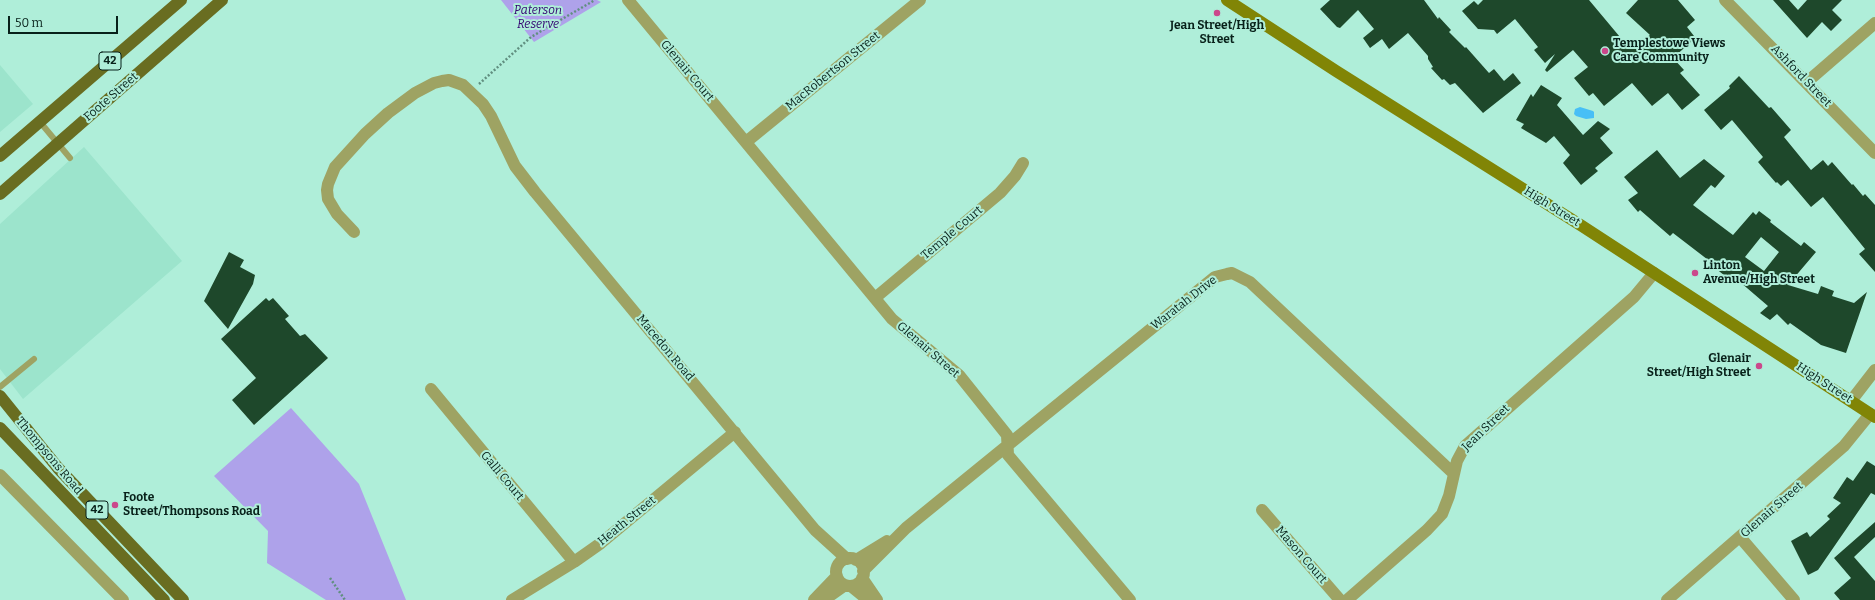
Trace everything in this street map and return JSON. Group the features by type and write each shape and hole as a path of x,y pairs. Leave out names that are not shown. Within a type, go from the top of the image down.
{"main road":[{"name":"42","path":"0,156 181,0"},
{"name":"Foote Street","path":"0,194 222,0"},
{"name":"High Street","path":"1227,0 1873,415"},
{"name":"Thompsons Road","path":"0,396 58,468 183,600"},
{"name":"Thompsons Road","path":"0,428 164,600"}],"street":[{"name":"Glenair Court","path":"628,0 746,142"},
{"name":"MacRobertson Street","path":"746,142 920,0"},
{"name":"Ashford Street","path":"1725,0 1875,153"},
{"path":"1807,82 1875,23"},
{"path":"354,232 332,206 327,190 330,175 344,157 365,134 388,114 415,94 434,83 449,80 456,82 472,92"},
{"name":"Macedon Road","path":"472,92 491,116 515,166 815,530 868,600"},
{"name":"Glenair Street","path":"746,142 899,326 959,375 1007,435 1008,455 1130,600"},
{"name":"Temple Court","path":"875,298 1000,193 1015,176 1023,163"},
{"name":"Waratah Drive","path":"814,600 846,572 906,528 1215,277 1232,273 1250,282 1453,473"},
{"name":"Jean Street","path":"1347,600 1436,521 1446,506 1453,473 1460,454 1472,439 1634,297 1654,273"},
{"path":"1851,401 1875,370"},
{"name":"Galli Court","path":"431,389 574,562"},
{"name":"Glenair Street","path":"1667,600 1844,446 1873,415"},
{"name":"Heath Street","path":"512,600 574,562 601,543 735,432"},
{"path":"0,475 123,600"},
{"name":"Mason Court","path":"1262,510 1340,600"},
{"name":"Waratah Drive","path":"846,572 858,584 863,574 906,528"},
{"path":"1740,537 1794,600"},
{"path":"846,572 862,567 863,574 877,600"},
{"name":"Waratah Drive","path":"824,600 846,572"}],"lane":[{"path":"40,122 70,158"},
{"path":"0,387 34,359"}],"path":[{"path":"472,92 532,37 595,0"},
{"path":"330,578 345,600"}],"shaded area":[{"path":"0,65 33,104 0,132"},
{"path":"84,147 182,261 23,399 0,369 0,224"}],"green space":[{"name":"Paterson Reserve","path":"501,0 597,0 601,2 534,42"},
{"path":"291,408 359,484 406,600 326,600 267,563 268,531 214,476"}],"water":[{"path":"1580,107 1593,111 1594,118 1586,119 1576,116 1574,114 1575,109"}],"building":[{"path":"1330,0 1424,0 1438,19 1439,17 1451,30 1449,32 1465,48 1466,47 1489,73 1494,69 1504,81 1513,73 1521,83 1483,113 1455,83 1450,85 1444,79 1442,80 1431,68 1433,67 1428,59 1428,56 1408,33 1389,49 1382,39 1370,48 1363,38 1374,29 1358,10 1340,28 1337,27 1320,9"},
{"path":"1483,0 1589,0 1630,49 1650,35 1626,13 1638,0 1678,0 1695,20 1687,27 1694,36 1690,40 1692,41 1673,58 1684,70 1680,73 1700,95 1682,110 1668,93 1652,106 1632,83 1604,106 1593,93 1589,96 1574,78 1588,67 1573,50 1547,72 1545,70 1555,54 1545,63 1534,50 1538,47 1515,19 1497,34 1494,30 1478,29 1462,11 1474,1 1478,5"},
{"path":"1773,0 1789,0 1798,10 1807,0 1842,0 1832,10 1842,20 1831,31 1822,22 1807,38"},
{"path":"1739,76 1769,108 1771,107 1791,130 1784,137 1811,170 1823,160 1828,166 1832,162 1863,196 1865,194 1875,205 1875,272 1859,254 1865,249 1823,197 1811,207 1788,180 1781,186 1777,182 1776,183 1758,162 1763,157 1732,120 1721,130 1704,110 1730,88 1729,86"},
{"path":"1541,85 1562,98 1557,105 1583,135 1598,121 1610,129 1600,138 1613,153 1595,168 1598,171 1581,185 1563,163 1570,155 1554,136 1546,143 1521,128 1524,124 1516,120 1531,94 1533,97"},
{"path":"1657,150 1680,178 1704,159 1725,176 1715,188 1711,185 1693,205 1733,235 1753,212 1756,215 1759,211 1771,220 1770,222 1801,246 1804,242 1816,252 1788,285 1818,294 1821,286 1834,291 1832,296 1854,303 1867,292 1846,353 1821,345 1790,323 1788,325 1777,314 1770,320 1760,313 1768,306 1733,276 1729,279 1715,268 1716,266 1673,233 1670,236 1640,210 1638,212 1628,200 1638,193 1624,177","holes":["1761,237 1779,252 1764,271 1745,257"]},
{"path":"229,252 244,260 240,267 255,275 253,284 228,329 204,301"},
{"path":"266,298 269,301 273,298 289,316 285,319 300,336 305,334 328,358 254,425 232,400 256,378 221,339"},
{"path":"1867,461 1875,466 1875,495 1871,493 1818,570 1808,575 1791,541 1807,532 1810,537 1830,519 1827,516 1841,503 1833,498 1847,477 1853,481"},
{"path":"1875,522 1875,537 1854,557 1875,581 1875,600 1840,600 1834,593 1851,578 1834,558"}],"place":[{"name":"Jean Street/High Street","path":"1217,13"},
{"name":"Templestowe Views Care Community","path":"1605,51"},
{"name":"Linton Avenue/High Street","path":"1695,273"},
{"name":"Glenair Street/High Street","path":"1759,366"},
{"name":"Foote Street/Thompsons Road","path":"115,505"}]}
